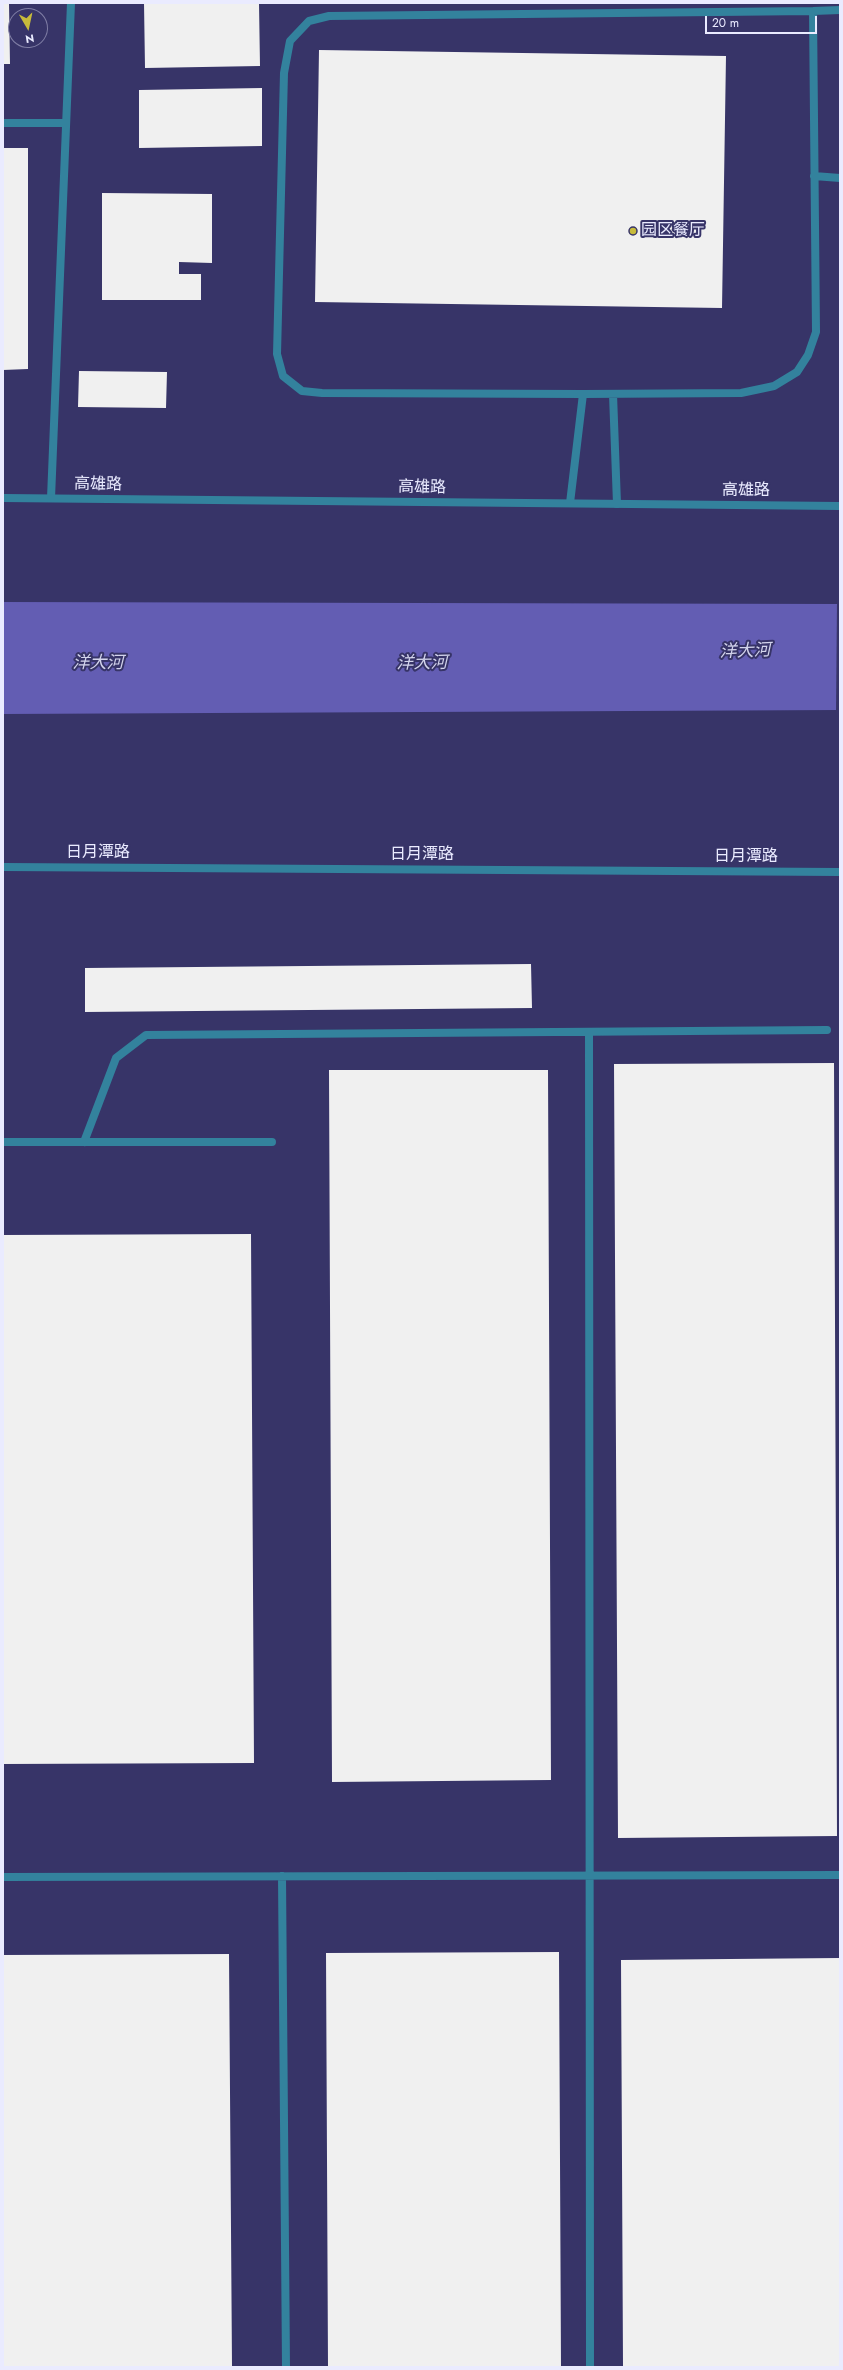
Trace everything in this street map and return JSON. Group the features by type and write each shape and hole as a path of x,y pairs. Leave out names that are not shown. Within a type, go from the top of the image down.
{"street":[{"path":"51,498 71,3"},
{"path":"813,11 816,332 808,355 797,372 774,386 741,393 613,394 322,393 302,391 283,376 277,354 284,73 290,41 309,21 329,16 840,10"},
{"path":"3,123 66,123"},
{"path":"814,176 840,178"},
{"path":"570,503 583,394"},
{"path":"613,394 618,504"},
{"name":"高雄路","path":"3,498 840,506"},
{"name":"日月潭路","path":"3,867 840,872"},
{"path":"84,1142 116,1058 146,1035 827,1030"},
{"path":"589,1032 590,2367"},
{"path":"3,1142 272,1142"},
{"path":"3,1877 840,1874"},
{"path":"282,1876 286,2367"}],"water":[{"name":"洋大河","path":"3,602 840,604 840,710 3,714"}],"pier":[{"path":"837,602 840,602 840,712 836,712"}],"building":[{"path":"3,3 9,3 8,48 10,48 10,64 3,64"},
{"path":"144,3 259,3 260,66 145,68"},
{"path":"319,50 726,56 722,308 315,302"},
{"path":"262,88 262,146 139,148 139,90"},
{"path":"3,148 28,148 28,369 3,370"},
{"path":"102,193 212,194 212,263 179,262 179,274 201,274 201,300 102,300"},
{"path":"79,371 167,372 166,408 78,407"},
{"path":"531,964 532,1008 85,1012 85,968"},
{"path":"834,1063 837,1836 618,1838 614,1064"},
{"path":"329,1070 548,1070 551,1780 332,1782"},
{"path":"251,1234 254,1763 3,1764 3,1235"},
{"path":"559,1952 561,2367 328,2367 326,1953"},
{"path":"229,1954 232,2367 3,2367 3,1955"},
{"path":"839,1958 840,2367 623,2367 621,1960"}],"place":[{"name":"园区餐厅","path":"633,231"}]}
